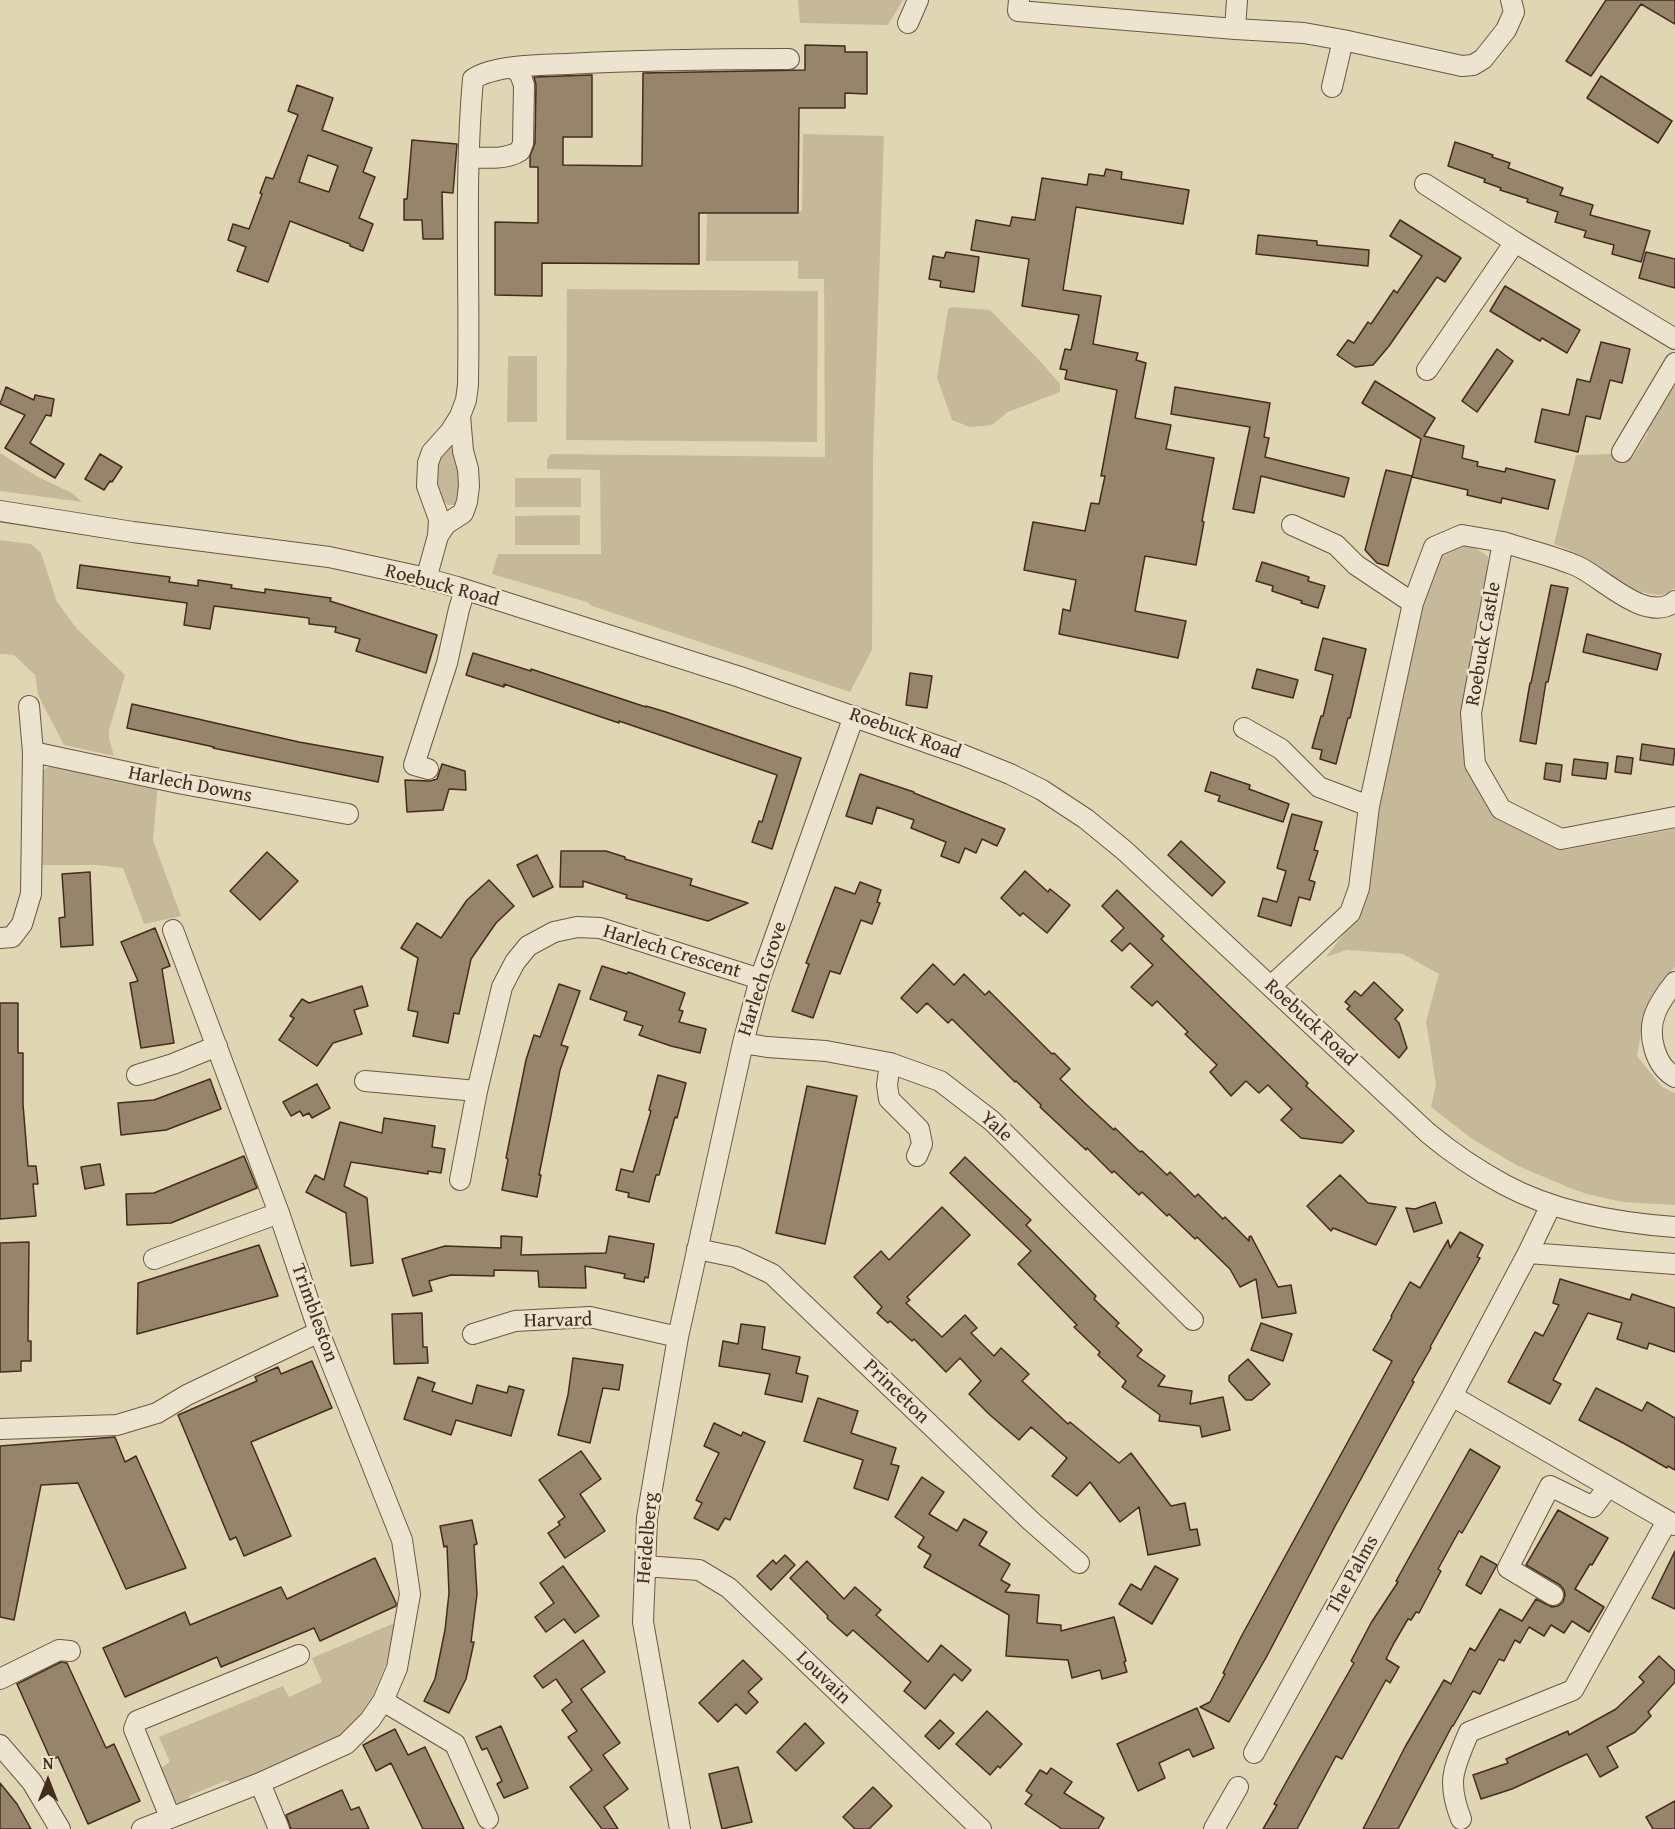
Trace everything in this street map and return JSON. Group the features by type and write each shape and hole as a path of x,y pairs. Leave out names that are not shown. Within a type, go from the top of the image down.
{"street":[{"path":"908,23 918,0"},
{"path":"1019,0 1018,10 1304,33 1461,66 1473,65 1483,59 1506,30 1514,12 1511,0"},
{"path":"1235,29 1237,0"},
{"path":"1332,87 1343,40"},
{"path":"426,579 438,536 438,519 427,486 428,463 432,453 460,416 466,400 468,385 469,157 473,79 483,72 533,65 636,60 789,59"},
{"path":"469,157 502,157 520,151 523,143 524,85 520,74 513,68"},
{"path":"1425,184 1515,242 1675,339"},
{"path":"1427,370 1515,242"},
{"path":"1622,452 1675,363"},
{"path":"438,536 446,524 463,513 467,502 468,469 462,443 460,416"},
{"name":"Roebuck Road","path":"0,511 133,532 329,558 426,579 740,676 963,755 1010,774 1042,790 1086,819 1125,850 1428,1133 1452,1152 1506,1186 1551,1204 1635,1224 1675,1227"},
{"path":"1292,525 1336,545 1356,564 1413,603"},
{"path":"1271,986 1350,913 1359,888 1369,806 1413,603 1434,547 1462,535 1503,542 1578,566 1633,602 1654,607 1670,605 1675,601"},
{"name":"Roebuck Castle","path":"1503,542 1471,713 1475,764 1501,809 1561,839 1675,817"},
{"path":"428,769 414,765 447,663 465,590"},
{"path":"0,938 12,937 22,924 31,894 33,752 29,706"},
{"name":"Harlech Grove","path":"697,1248 742,1043 760,979 854,716"},
{"path":"1244,728 1281,748 1319,787 1369,806"},
{"name":"Harlech Downs","path":"33,752 173,782 348,814"},
{"name":"Harlech Crescent","path":"460,1180 477,1091 502,987 515,962 528,946 554,932 577,927 600,928 760,979"},
{"name":"Trimbleston","path":"142,1829 260,1783 346,1744 370,1720 382,1701 397,1668 410,1594 402,1540 320,1332 279,1213 173,930"},
{"path":"1675,982 1654,1016 1653,1036 1655,1052 1661,1064 1675,1077"},
{"name":"Yale","path":"742,1043 826,1051 890,1063 940,1081 992,1121 1193,1320"},
{"path":"137,1075 173,1064 217,1046"},
{"path":"890,1063 887,1085 889,1099 919,1130 922,1144 917,1156"},
{"path":"365,1081 477,1091"},
{"name":"The Palms","path":"1254,1753 1452,1396 1528,1253 1551,1204"},
{"path":"154,1259 279,1213"},
{"name":"Heidelberg","path":"680,1829 643,1622 647,1518 678,1337 697,1248"},
{"name":"Princeton","path":"697,1248 736,1257 772,1274 1031,1521 1079,1563"},
{"path":"1528,1253 1675,1264"},
{"name":"Harvard","path":"473,1334 515,1322 590,1317 678,1337"},
{"path":"0,1429 117,1425 157,1413 187,1395 320,1332"},
{"path":"1452,1396 1671,1523 1573,1690 1469,1732 1454,1770 1454,1798 1461,1819"},
{"path":"1553,1595 1508,1568 1550,1486 1593,1507 1608,1487"},
{"name":"Louvain","path":"645,1566 699,1570 729,1588 981,1829"},
{"path":"0,1678 59,1650 70,1651"},
{"path":"170,1817 134,1729 137,1721 299,1655"},
{"path":"382,1701 455,1744 488,1819"},
{"path":"0,1745 32,1782 60,1829"},
{"path":"260,1783 279,1829"},
{"path":"1214,1829 1238,1787"}],"shaded area":[{"path":"798,0 903,0 888,25 800,23"},
{"path":"803,134 884,136 873,459 872,650 850,692 592,606 587,602 492,574 498,554 601,554 600,470 547,469 547,459 551,454 825,457 824,279 798,279 798,261 706,261 707,213 799,213 802,211"},
{"path":"567,289 818,291 817,442 566,440"},
{"path":"952,307 990,310 1060,384 1060,392 1008,412 992,425 970,427 952,420 937,378 948,309"},
{"path":"508,356 537,356 537,422 507,422"},
{"path":"1675,378 1675,587 1661,595 1642,592 1622,584 1587,560 1554,544 1576,455 1611,454 1626,459 1632,458 1648,433 1644,425"},
{"path":"450,447 456,449 463,496 456,505 448,505 438,496 433,460 436,452"},
{"path":"0,453 38,477 72,493 82,502 0,491"},
{"path":"515,478 581,478 581,507 515,507"},
{"path":"580,515 580,545 515,545 515,516"},
{"path":"0,540 31,544 41,553 57,602 77,629 125,675 109,730 114,756 64,745 38,694 35,675 14,655 0,654"},
{"path":"1467,543 1488,556 1487,583 1468,709 1465,763 1495,817 1564,850 1675,829 1675,966 1646,1007 1637,1056 1662,1087 1675,1093 1675,1205 1622,1202 1587,1194 1518,1166 1472,1139 1431,1107 1436,1085 1426,1021 1439,974 1403,954 1347,950 1326,957 1362,910 1368,886 1372,843 1428,584 1443,550"},
{"path":"52,765 158,783 153,840 181,916 144,924 123,868 97,865 40,865 40,776"},
{"path":"397,1622 386,1664 373,1695 358,1718 338,1736 231,1784 227,1780 189,1796 190,1802 185,1804 175,1802 159,1769 170,1762 159,1737 283,1686 289,1697 322,1682 312,1658"}],"building":[{"path":"1606,0 1675,0 1675,24 1641,4 1591,76 1566,61"},
{"path":"805,45 845,46 845,52 867,52 867,94 845,93 845,108 799,108 798,213 699,213 699,264 542,263 542,296 495,295 495,222 538,223 538,167 530,167 530,156 535,143 536,85 534,77 592,75 592,137 563,137 563,165 642,166 643,73 805,70"},
{"path":"1601,76 1672,121 1658,143 1587,98"},
{"path":"297,85 333,98 322,130 372,148 363,172 375,177 359,218 373,224 363,251 290,221 268,282 237,271 246,247 228,240 233,224 249,229 266,177 273,179 298,115 288,111","holes":["308,155 338,166 329,192 299,182"]},
{"path":"412,140 457,144 453,193 442,192 443,239 423,239 422,220 404,220 404,199 407,199"},
{"path":"1455,142 1510,163 1508,168 1563,188 1560,195 1593,205 1590,215 1650,231 1641,262 1612,254 1614,245 1584,237 1586,231 1555,222 1558,212 1527,202 1528,199 1484,182 1485,179 1448,166"},
{"path":"1106,169 1122,172 1121,179 1189,190 1183,224 1076,207 1063,290 1101,296 1093,344 1138,353 1136,360 1146,363 1135,418 1171,425 1166,449 1214,458 1196,565 1145,556 1135,611 1186,621 1178,658 1059,634 1063,609 1070,611 1076,580 1024,570 1033,522 1085,531 1091,503 1099,504 1105,476 1101,476 1117,390 1065,379 1067,370 1060,369 1065,349 1071,350 1079,315 1022,306 1029,259 971,250 976,220 1010,226 1012,217 1035,220 1042,178 1087,185 1089,174 1104,176"},
{"path":"1400,220 1461,258 1445,282 1437,277 1373,365 1355,367 1337,355 1348,340 1354,343 1368,322 1371,324 1394,290 1397,293 1422,256 1390,236"},
{"path":"1258,235 1317,241 1317,245 1369,250 1368,266 1256,254"},
{"path":"946,252 979,257 974,292 940,287 941,281 929,279 933,256 944,258"},
{"path":"1646,252 1675,259 1675,288 1639,278"},
{"path":"1505,286 1580,330 1567,353 1542,338 1540,341 1490,311"},
{"path":"1601,342 1630,349 1622,383 1610,380 1600,419 1586,416 1578,452 1535,442 1542,409 1569,415 1577,379 1590,382"},
{"path":"1497,349 1513,361 1477,412 1462,401"},
{"path":"1375,381 1435,418 1424,436 1464,446 1462,458 1478,462 1477,466 1505,472 1506,468 1555,480 1548,509 1502,498 1501,503 1467,495 1468,490 1412,477 1421,439 1362,403"},
{"path":"6,387 34,400 35,395 54,399 51,416 46,415 30,443 64,464 55,478 5,448 25,415 0,404"},
{"path":"1175,387 1270,403 1264,437 1269,438 1265,457 1349,478 1344,497 1261,476 1254,513 1233,509 1250,427 1171,414"},
{"path":"100,454 122,467 104,490 85,479"},
{"path":"1386,470 1412,476 1388,566 1377,563 1365,550"},
{"path":"1262,562 1309,577 1308,581 1325,586 1318,608 1272,591 1273,586 1256,581"},
{"path":"80,565 170,577 169,582 198,586 198,580 265,593 265,589 331,598 330,601 437,635 426,673 356,651 360,639 335,632 336,627 309,624 309,618 214,606 210,629 184,625 187,603 77,588"},
{"path":"1551,585 1568,588 1548,682 1546,682 1536,744 1520,741"},
{"path":"1587,634 1661,654 1657,670 1583,652"},
{"path":"1323,638 1366,649 1350,718 1348,718 1336,764 1320,759 1322,750 1312,748 1333,675 1315,670"},
{"path":"473,653 666,712 801,758 772,849 752,842 759,821 762,822 777,775 504,684 504,687 466,675"},
{"path":"1257,669 1298,680 1293,698 1252,688"},
{"path":"910,673 932,676 927,708 906,705"},
{"path":"132,704 299,742 383,757 378,782 127,728"},
{"path":"1642,744 1675,749 1673,765 1640,760"},
{"path":"1617,756 1633,758 1631,774 1615,772"},
{"path":"1574,759 1608,763 1606,779 1572,775"},
{"path":"1546,763 1562,765 1560,782 1544,779"},
{"path":"442,764 465,771 466,790 449,789 443,810 407,812 405,780 437,779"},
{"path":"1211,772 1250,785 1249,789 1289,804 1283,822 1218,801 1220,796 1205,791"},
{"path":"860,774 914,792 1005,829 997,846 982,839 976,853 965,848 959,863 941,856 946,842 911,828 914,820 877,807 872,824 846,816"},
{"path":"1292,814 1322,822 1314,850 1318,851 1309,880 1315,882 1310,900 1299,897 1291,926 1258,916 1263,898 1277,902 1286,871 1277,868"},
{"path":"1181,841 1225,882 1212,896 1168,855"},
{"path":"561,851 606,851 692,879 690,885 748,903 708,921 626,898 627,895 583,881 583,887 560,887"},
{"path":"267,852 298,881 260,920 230,891"},
{"path":"537,855 553,887 533,897 517,865"},
{"path":"1025,871 1048,892 1050,889 1070,905 1047,933 1023,913 1020,916 1001,898"},
{"path":"90,872 93,945 61,947 59,918 65,917 62,874"},
{"path":"489,880 514,906 496,923 471,959 459,1014 454,1013 448,1043 413,1036 418,1012 408,1010 418,958 401,948 417,923 441,938 467,900"},
{"path":"860,882 881,890 877,902 880,903 872,924 861,920 840,974 830,971 813,1018 792,1011 809,964 806,963 835,887 855,894"},
{"path":"1117,890 1164,936 1161,939 1308,1083 1306,1086 1354,1131 1342,1143 1301,1138 1281,1120 1292,1109 1268,1085 1259,1093 1246,1081 1231,1096 1210,1072 1217,1065 1185,1034 1188,1032 1157,1001 1152,1006 1131,987 1153,965 1130,943 1122,951 1111,941 1124,928 1102,906"},
{"path":"155,928 170,966 162,969 174,1043 141,1048 130,983 138,981 121,942"},
{"path":"933,964 954,985 964,974 985,995 989,991 1070,1069 1060,1079 1088,1106 1167,1175 1170,1172 1195,1197 1198,1194 1249,1241 1251,1236 1278,1287 1291,1285 1296,1313 1262,1318 1256,1279 1240,1287 1230,1269 1197,1237 1195,1239 1169,1214 1167,1216 1142,1192 1139,1195 1087,1148 1086,1150 952,1019 948,1023 927,1003 917,1013 901,998"},
{"path":"602,966 627,974 628,972 685,993 679,1010 683,1011 679,1022 706,1029 700,1053 639,1035 643,1026 624,1020 627,1012 590,999"},
{"path":"1374,982 1403,1010 1395,1019 1399,1023 1407,1048 1399,1058 1347,1009 1350,1006 1345,1002 1355,991 1361,996"},
{"path":"559,984 580,991 561,1045 568,1047 560,1070 539,1175 541,1175 537,1197 502,1190 508,1159 506,1158 526,1060 534,1035 540,1037"},
{"path":"362,986 368,1006 354,1010 362,1034 333,1043 317,1066 279,1040 294,1018 290,1016 302,999 309,1003"},
{"path":"0,1003 18,1003 18,1053 23,1053 23,1104 28,1166 36,1166 38,1184 33,1184 36,1216 0,1219"},
{"path":"658,1075 686,1083 649,1202 628,1197 629,1193 616,1190 621,1169 633,1172 651,1111 649,1110"},
{"path":"210,1079 221,1109 166,1130 121,1135 118,1103 154,1100"},
{"path":"317,1084 330,1108 312,1118 309,1113 303,1116 300,1111 291,1116 283,1102"},
{"path":"807,1086 857,1096 825,1244 776,1233"},
{"path":"384,1118 435,1126 432,1147 445,1149 441,1173 428,1171 428,1174 351,1162 344,1186 367,1198 373,1263 351,1266 346,1213 306,1192 315,1175 324,1180 340,1122 382,1133"},
{"path":"244,1156 257,1188 171,1223 127,1225 126,1194 154,1193"},
{"path":"965,1157 1031,1220 1026,1225 1096,1296 1094,1299 1119,1323 1116,1326 1142,1350 1137,1356 1165,1376 1158,1386 1192,1391 1190,1404 1223,1397 1230,1430 1202,1437 1200,1426 1159,1421 1160,1415 1122,1387 1126,1381 1098,1355 1100,1352 1074,1327 1077,1325 1018,1264 1031,1251 950,1173"},
{"path":"100,1164 104,1185 85,1189 81,1167"},
{"path":"1340,1175 1368,1203 1396,1207 1376,1245 1333,1228 1331,1231 1307,1206"},
{"path":"1435,1202 1442,1223 1414,1232 1406,1208 1415,1209"},
{"path":"942,1207 970,1235 907,1297 910,1300 906,1303 942,1337 965,1315 977,1328 971,1333 994,1356 1001,1348 1029,1374 1022,1381 1068,1424 1070,1422 1119,1463 1131,1453 1171,1506 1185,1503 1190,1530 1197,1529 1200,1545 1148,1555 1139,1507 1120,1522 1090,1482 1077,1496 1052,1476 1067,1458 1031,1427 1019,1440 990,1415 969,1394 981,1381 960,1358 946,1372 914,1339 912,1341 890,1321 888,1323 877,1313 882,1307 854,1277 881,1251 889,1260"},
{"path":"1460,1232 1483,1245 1477,1257 1480,1258 1430,1347 1412,1381 1414,1382 1267,1656 1229,1722 1200,1707 1210,1702 1241,1637 1392,1361 1373,1350 1391,1316 1410,1282 1420,1288 1448,1240 1450,1248"},
{"path":"501,1236 522,1237 521,1255 606,1253 609,1236 654,1244 648,1278 645,1277 644,1282 624,1278 625,1274 585,1266 586,1288 539,1287 538,1271 494,1270 494,1276 451,1275 429,1281 432,1291 413,1296 402,1259 445,1246 501,1248"},
{"path":"29,1242 28,1341 31,1341 31,1361 21,1361 21,1371 0,1372 0,1243"},
{"path":"259,1245 278,1296 137,1334 138,1283"},
{"path":"1560,1279 1630,1300 1632,1294 1675,1308 1675,1352 1649,1343 1647,1349 1617,1339 1622,1323 1588,1313 1553,1380 1561,1384 1550,1404 1508,1382 1535,1332 1543,1336 1559,1305 1553,1303"},
{"path":"422,1313 423,1347 427,1347 428,1363 394,1364 392,1314"},
{"path":"1261,1323 1292,1334 1283,1361 1251,1350"},
{"path":"741,1324 765,1327 762,1349 800,1357 796,1373 808,1376 802,1402 765,1394 770,1374 719,1366 723,1341 738,1344"},
{"path":"573,1358 623,1365 619,1390 603,1388 590,1443 558,1435 568,1395"},
{"path":"1248,1359 1270,1384 1252,1400 1246,1400 1229,1381 1229,1376"},
{"path":"312,1361 332,1408 251,1442 291,1536 244,1556 236,1537 230,1540 178,1415 257,1381 255,1377 278,1367 281,1374"},
{"path":"418,1377 435,1383 432,1391 472,1404 477,1385 507,1393 509,1386 524,1390 511,1436 456,1420 451,1435 404,1419"},
{"path":"1596,1388 1642,1411 1647,1402 1675,1418 1675,1470 1668,1466 1667,1468 1579,1420"},
{"path":"818,1398 858,1411 851,1433 896,1448 891,1464 899,1466 888,1500 854,1488 863,1460 804,1441"},
{"path":"714,1423 741,1436 743,1432 765,1442 730,1520 725,1518 718,1530 694,1518 702,1503 696,1500 719,1453 704,1446"},
{"path":"115,1437 125,1462 136,1456 186,1568 126,1589 78,1483 41,1485 14,1620 0,1617 0,1446"},
{"path":"1470,1449 1500,1467 1462,1533 1459,1531 1438,1569 1441,1571 1419,1613 1416,1612 1411,1620 1408,1619 1394,1643 1386,1659 1399,1667 1390,1683 1386,1680 1342,1759 1336,1756 1297,1829 1263,1829 1277,1805 1274,1804 1354,1663 1351,1661 1371,1623 1398,1582 1396,1581"},
{"path":"581,1451 601,1479 580,1494 605,1531 565,1558 548,1533 560,1525 558,1522 565,1517 539,1480"},
{"path":"922,1477 944,1492 929,1514 957,1531 964,1519 987,1532 979,1545 1010,1564 1001,1580 1010,1585 1005,1592 1039,1595 1037,1623 1061,1625 1061,1631 1114,1617 1127,1672 1102,1679 1100,1670 1072,1678 1068,1660 1006,1656 1009,1615 924,1567 931,1555 918,1547 924,1537 895,1517"},
{"path":"1558,1510 1608,1538 1575,1589 1604,1607 1589,1632 1572,1621 1564,1633 1551,1625 1544,1636 1529,1627 1520,1643 1515,1640 1504,1661 1499,1659 1480,1694 1473,1691 1398,1829 1363,1829 1405,1747 1444,1680 1451,1684 1470,1648 1475,1651 1500,1609 1522,1621 1536,1599 1552,1607 1563,1602 1565,1595 1560,1585 1526,1565"},
{"path":"472,1520 477,1544 474,1545 477,1594 471,1642 474,1642 466,1679 449,1713 424,1701 435,1679 445,1630 449,1593 447,1546 444,1547 440,1526"},
{"path":"1675,1551 1675,1609 1652,1598"},
{"path":"785,1555 795,1565 771,1590 757,1576 773,1560 776,1564"},
{"path":"1481,1556 1497,1565 1481,1594 1466,1585"},
{"path":"375,1558 396,1606 320,1641 314,1628 221,1667 217,1657 125,1697 103,1648 185,1612 190,1625 281,1587 287,1599"},
{"path":"807,1561 844,1599 855,1587 881,1610 876,1615 928,1662 941,1645 971,1670 962,1681 954,1674 925,1709 904,1691 911,1682 853,1630 847,1636 790,1578"},
{"path":"563,1566 599,1616 575,1633 564,1619 546,1632 535,1617 554,1603 540,1583"},
{"path":"1155,1566 1178,1579 1152,1624 1119,1604 1131,1584 1141,1590"},
{"path":"583,1640 605,1672 581,1689 620,1743 603,1755 628,1789 604,1807 618,1829 602,1829 570,1787 592,1770 568,1737 577,1731 562,1710 572,1702 556,1679 543,1688 534,1676"},
{"path":"1659,1656 1675,1671 1675,1682 1648,1712 1651,1716 1635,1732 1607,1747 1618,1767 1600,1777 1587,1754 1512,1789 1481,1799 1473,1775 1508,1763 1506,1759 1568,1731 1569,1735 1616,1709 1644,1682 1639,1677"},
{"path":"743,1660 762,1679 748,1692 758,1702 746,1714 736,1704 718,1722 699,1703"},
{"path":"61,1662 67,1663 106,1748 114,1744 140,1801 88,1824 58,1757 51,1760 17,1684"},
{"path":"1197,1708 1214,1748 1193,1757 1189,1749 1159,1763 1165,1778 1138,1791 1117,1744"},
{"path":"987,1711 1022,1744 1000,1768 998,1766 990,1775 956,1744"},
{"path":"940,1720 954,1733 939,1749 925,1736"},
{"path":"805,1723 824,1743 796,1771 777,1752"},
{"path":"501,1726 528,1788 504,1798 497,1784 502,1781 487,1748 482,1750 476,1737"},
{"path":"395,1729 408,1755 425,1747 464,1829 423,1829 391,1763 376,1771 363,1745"},
{"path":"738,1767 752,1822 722,1829 709,1774"},
{"path":"1051,1768 1072,1782 1064,1793 1104,1818 1098,1829 1062,1829 1025,1804 1032,1795 1026,1791 1040,1770 1047,1774"},
{"path":"0,1783 17,1804 31,1829 0,1829"},
{"path":"873,1787 892,1806 869,1829 855,1829 843,1817"},
{"path":"342,1790 351,1810 359,1807 369,1829 291,1829 286,1815"},
{"path":"1675,1801 1675,1829 1653,1829 1646,1817"}]}
